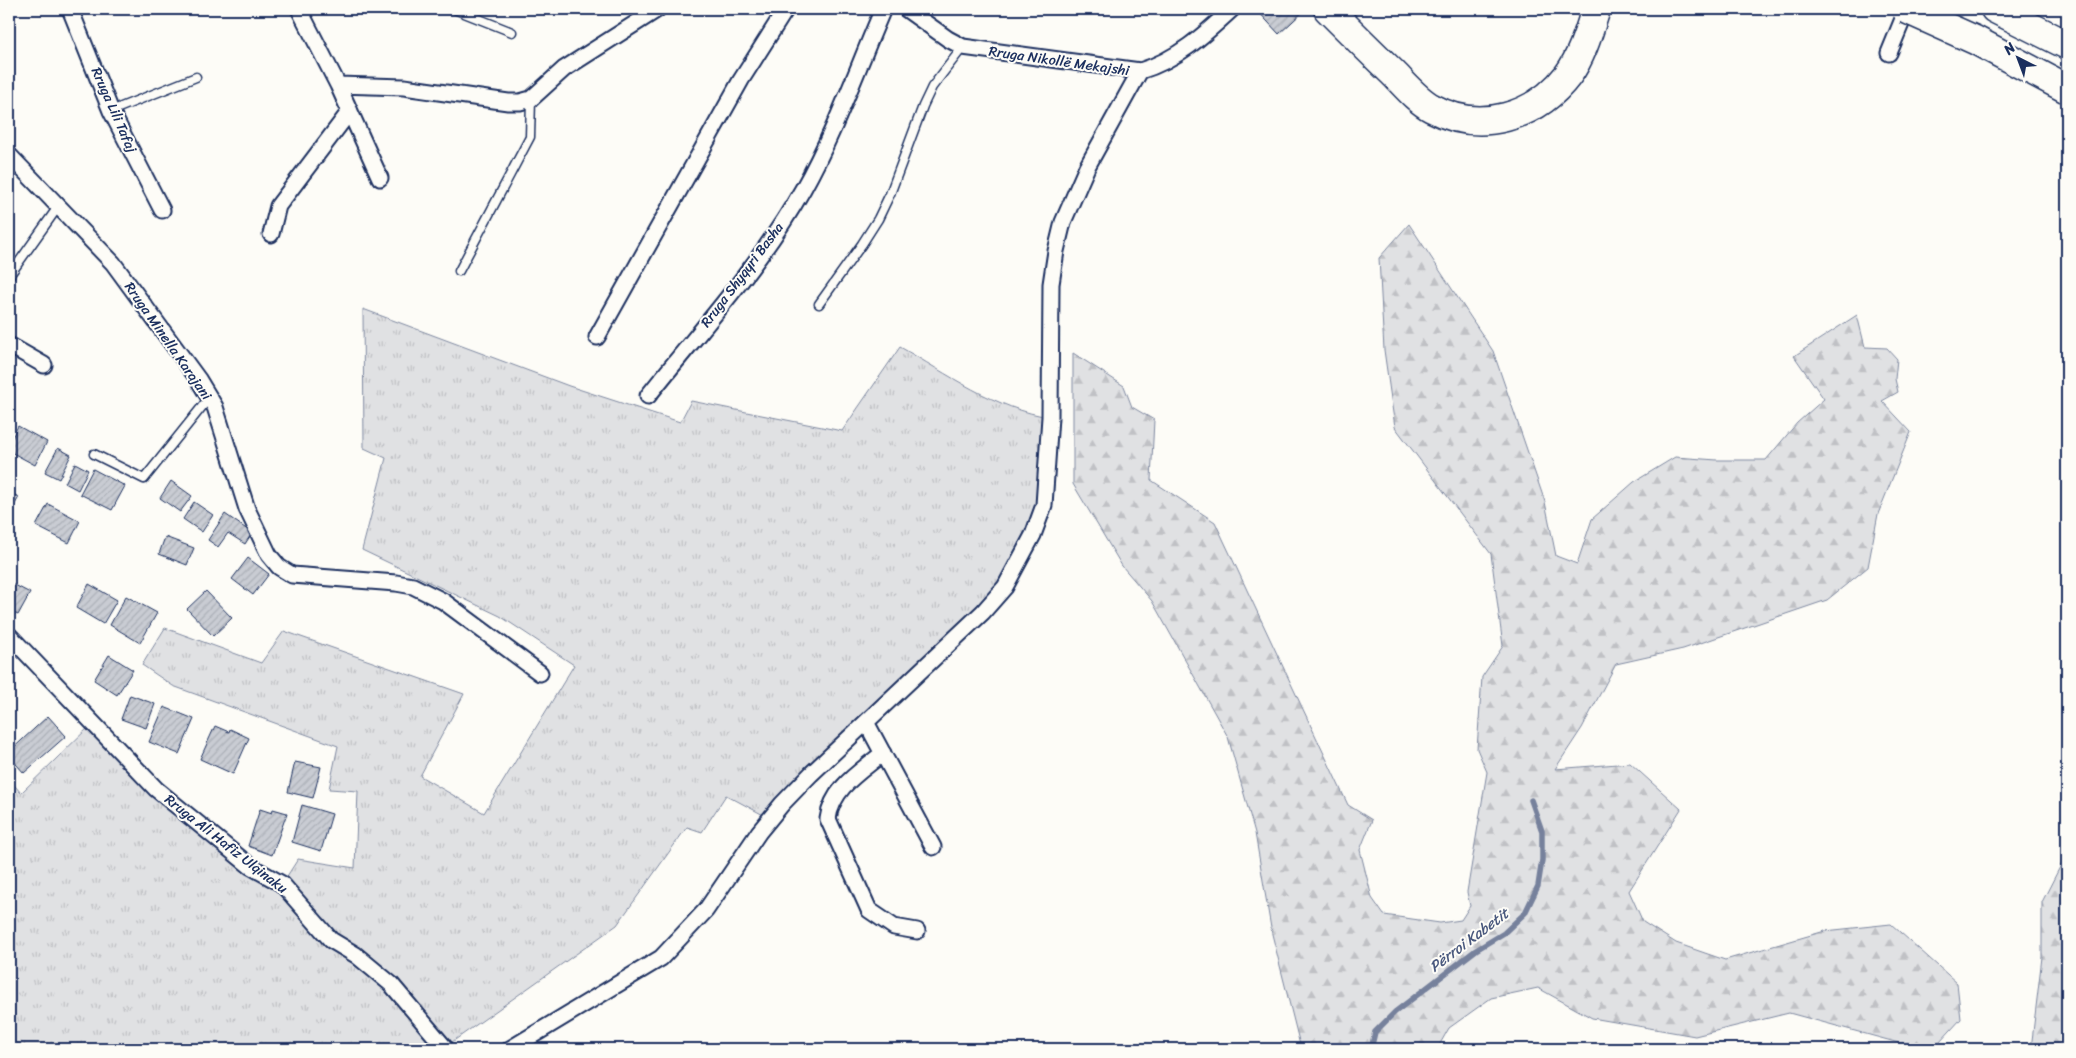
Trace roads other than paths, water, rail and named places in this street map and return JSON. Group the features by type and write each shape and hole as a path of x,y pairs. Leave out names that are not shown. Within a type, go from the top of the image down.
{"highway":[{"path":"1328,9 1424,103 1445,114 1478,120 1498,120 1515,115 1535,106 1554,91 1569,74 1581,51 1596,9"},
{"path":"1906,9 1975,40 2067,89"},
{"path":"1996,9 2067,45"}],"street":[{"name":"Rruga Lili Tafaj","path":"70,9 111,111 162,210"},
{"path":"299,9 338,85 380,178"},
{"path":"338,85 404,87 508,102 520,102 531,99 564,69 658,9"},
{"path":"597,337 741,80 786,9"},
{"name":"Rruga Shyqyri Basha","path":"648,396 769,244 803,189 883,9"},
{"name":"Rruga Nikollë Mekajshi","path":"906,9 948,39 963,47 1140,71 1174,57 1196,42 1232,9"},
{"path":"1889,53 1906,9"},
{"path":"510,1049 644,970 668,952 706,910 769,818 811,774 995,600 1004,587 1039,520 1047,486 1050,417 1051,284 1063,222 1087,167 1140,71"},
{"path":"272,234 278,206 350,111"},
{"name":"Rruga Minella Karajani","path":"9,155 113,262 198,379 215,407 247,509 268,556 279,567 292,575 413,586 443,600 540,672"},
{"path":"9,345 44,365"},
{"name":"Rruga Ali Hafiz Ulqinaku","path":"9,635 156,789 250,866 282,884 331,940 356,954 391,984 446,1049"},
{"path":"866,722 933,847"},
{"path":"883,753 841,787 830,805 828,819 869,910 894,927 917,931"}],"lane":[{"path":"454,9 512,32"},
{"path":"819,304 878,219 890,194 923,106 932,88 963,47"},
{"path":"111,111 196,77"},
{"path":"459,270 530,137 531,99"},
{"path":"9,276 58,207"},
{"path":"94,454 144,478 209,398"}],"waterway":[{"name":"Përroi Kabetit","path":"1371,1049 1375,1032 1395,1012 1476,950 1504,933 1525,913 1538,886 1542,860 1542,831 1531,800"}]}
